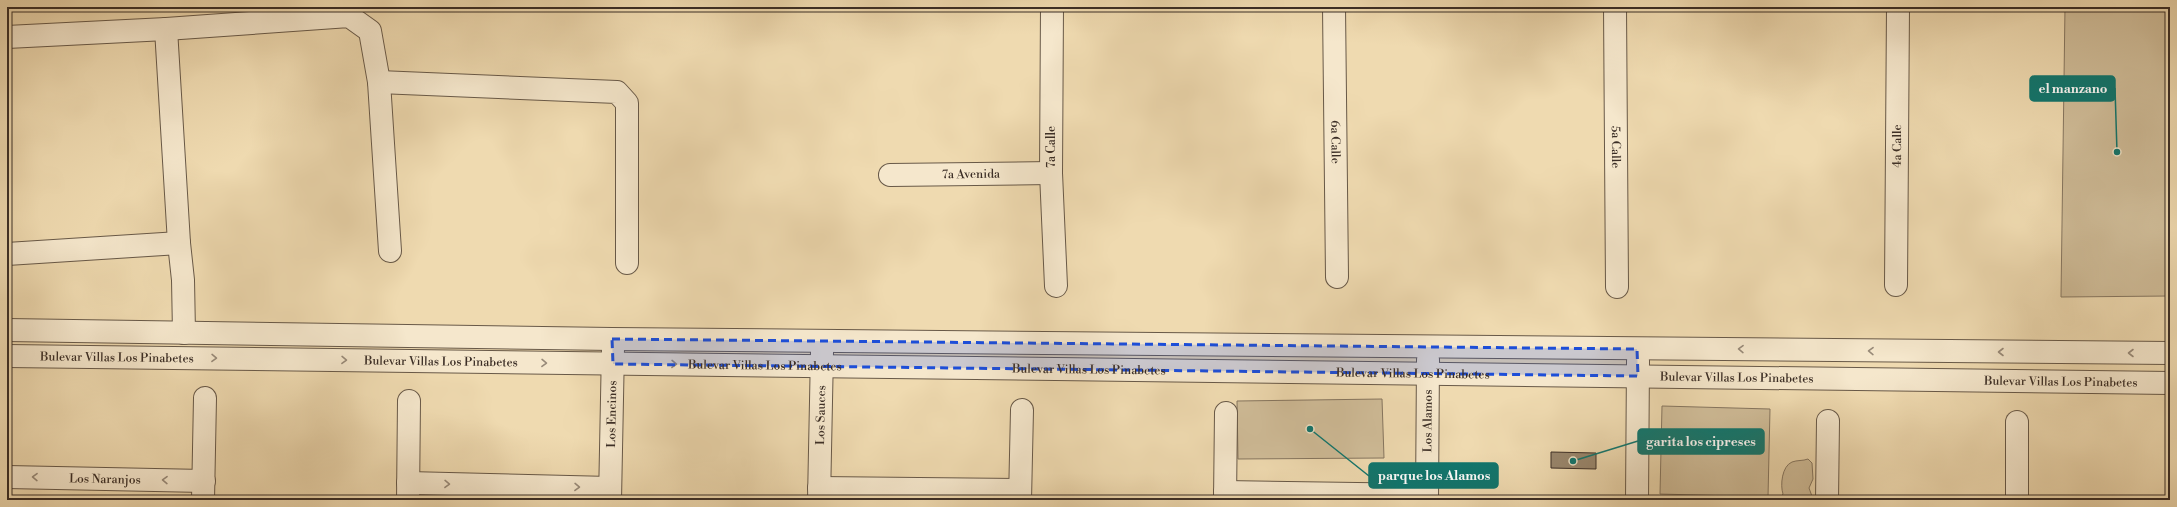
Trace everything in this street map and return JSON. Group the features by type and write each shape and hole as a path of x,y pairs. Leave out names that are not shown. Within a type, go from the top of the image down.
{"street":[{"name":"7a Calle","path":"1052,7 1051,173 1056,286"},
{"name":"6a Calle","path":"1334,7 1338,277"},
{"name":"5a Calle","path":"1616,7 1617,287"},
{"name":"4a Calle","path":"1896,285 1898,7"},
{"path":"7,37 166,29 349,16 370,31 379,82 390,251"},
{"path":"166,29 179,243 183,280 184,332"},
{"path":"379,82 617,92 627,103 627,263"},
{"name":"7a Avenida","path":"890,175 1051,173"},
{"path":"7,254 179,243"},
{"name":"Bulevar Villas Los Pinabetes","path":"7,330 612,339 2170,353"},
{"name":"Los Encinos","path":"409,401 408,492 610,494 613,364 612,339"},
{"name":"Los Sauces","path":"822,341 819,494 1020,495 1022,410"},
{"name":"Los Alamos","path":"1226,412 1225,496 1427,498 1428,347"},
{"path":"1637,349 1637,500"},
{"name":"Bulevar Villas Los Pinabetes","path":"7,356 2170,383"},
{"name":"Los Naranjos","path":"7,477 203,490 205,398"},
{"path":"1827,500 1828,421"},
{"path":"2017,422 2017,500"}],"highlighted area":[{"path":"612,339 1637,349 1638,376 822,366 613,364"}],"shaded area":[{"path":"2065,7 2170,7 2170,296 2061,297"},
{"path":"1382,399 1384,458 1238,459 1237,401"},
{"path":"1662,406 1770,409 1768,497 1660,494"},
{"path":"1808,459 1812,463 1813,479 1809,488 1813,499 1779,500 1783,494 1782,481 1786,467 1792,462"}],"building":[{"path":"1551,452 1596,453 1596,469 1551,468"}],"place":[{"name":"el manzano","path":"2117,152"},
{"name":"parque los Alamos","path":"1310,429"},
{"name":"garita los cipreses","path":"1573,461"}]}
